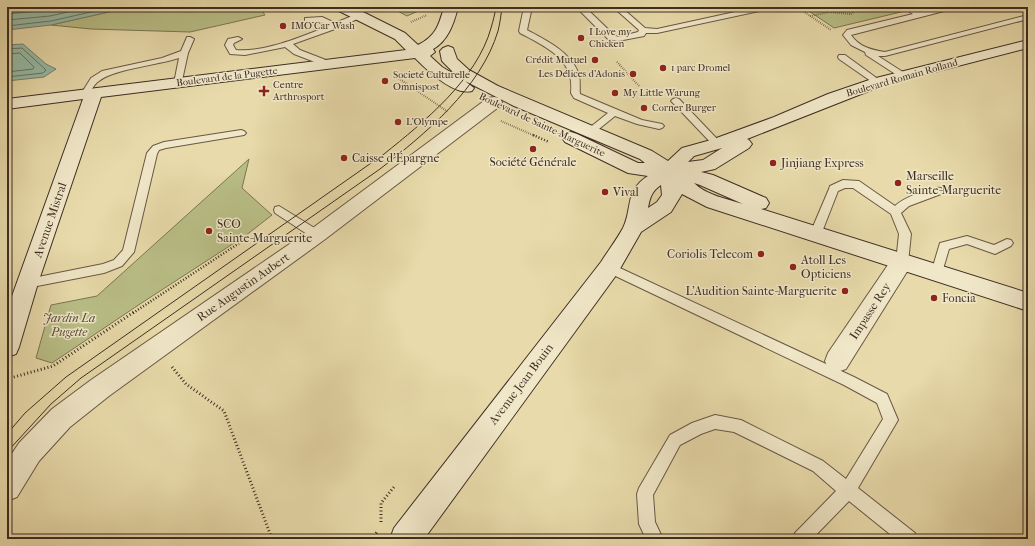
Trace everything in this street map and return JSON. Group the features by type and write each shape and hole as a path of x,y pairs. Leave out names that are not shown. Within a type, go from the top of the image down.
{"main road":[{"name":"Boulevard de Sainte-Marguerite","path":"342,7 402,26 441,47 450,61 463,73 473,79 520,102 646,155 669,171 690,192 714,202 1028,302"},
{"path":"441,47 451,7"},
{"name":"Boulevard de Sainte-Marguerite","path":"361,12 399,36 436,70 456,84 635,169 669,171 706,180 880,255"},
{"path":"441,47 462,19"},
{"name":"Boulevard Romain Rolland","path":"669,171 688,152 717,144 780,121 834,98 878,82 1028,44"},
{"name":"Boulevard de la Pugette","path":"7,114 90,97 178,83 416,52 441,47"},
{"name":"Boulevard de la Pugette","path":"7,104 90,97"},
{"name":"Avenue Mistral","path":"7,347 11,320 27,283 90,97"},
{"name":"Rue Augustin Aubert","path":"7,487 29,452 60,418 317,235 494,102"},
{"name":"Boulevard Romain Rolland","path":"669,171 708,165 780,121"},
{"name":"Avenue Jean Bouin","path":"405,539 609,268 634,227 640,197 646,186 669,171 672,196 664,207 634,227"},
{"name":"Impasse Rey","path":"837,361 902,262"}],"lane":[{"path":"528,7 523,31 556,50 572,68 576,80 577,87 575,94 577,96 640,122 659,126"},
{"path":"584,7 583,9 611,37 618,39 641,34 642,30"},
{"path":"617,7 642,30 657,31 769,7"},
{"path":"906,7 919,14"},
{"path":"903,76 848,38 847,35 850,32 949,7"},
{"path":"238,39 231,41 229,45 233,52 239,54 287,44 334,26 361,12"},
{"path":"866,51 885,54 1028,17"},
{"path":"308,20 321,18 325,19 334,26"},
{"path":"178,83 184,53 190,39"},
{"path":"287,44 297,52 328,64"},
{"path":"90,97 94,80 106,72 164,60 184,53"},
{"path":"842,57 878,82"},
{"path":"676,101 717,144"},
{"path":"591,131 614,112"},
{"path":"27,283 104,268 118,263 128,252 152,153 156,148 164,145 241,133"},
{"path":"818,229 834,189 843,184 855,184 895,212 905,234 902,262"},
{"path":"895,212 905,203 937,191"},
{"path":"279,210 317,235"},
{"path":"937,273 944,246 967,240 995,250 1007,243"},
{"path":"609,268 849,381 882,399 891,420 848,490 801,539"},
{"path":"655,539 647,524 645,494 675,440 697,428 715,422 736,425 818,466 909,539"}],"path":[{"path":"797,7 830,29 847,35"},
{"path":"810,16 837,11 851,14"},
{"path":"402,26 428,14"},
{"path":"375,57 388,71 466,123"},
{"path":"617,62 640,87"},
{"path":"7,379 53,366 250,236"},
{"path":"158,348 186,384 224,411 272,539"},
{"path":"372,539 381,525 381,503 394,487"}],"green space":[{"path":"131,7 259,7 265,15 190,32 91,29 51,25"},
{"path":"390,7 427,7 407,16"},
{"path":"803,7 899,7 905,11 834,28"},
{"name":"SCO Sainte-Marguerite","path":"249,159 242,188 272,215 245,236 52,363 36,358 51,305 97,296"}],"water":[{"path":"7,7 131,7 51,25 7,30"},
{"path":"23,44 46,64 56,69 44,77 7,81 7,45"}],"tram line":[{"path":"7,434 25,413 66,377 384,154 416,128 432,114 462,82 474,65 484,47 495,15 496,7"},
{"path":"7,452 51,404 81,378 380,169 433,125 450,108 479,72 490,52 498,31 502,7"}],"place":[{"name":"IMO Car Wash","path":"283,26"},
{"name":"I Love my Chicken","path":"581,38"},
{"name":"Crédit Mutuel","path":"595,60"},
{"name":"1 parc Dromel","path":"663,68"},
{"name":"Les Délices d'Adonis","path":"633,74"},
{"name":"Societé Culturelle Omnispost","path":"385,81"},
{"name":"Centre Arthrosport","path":"264,91"},
{"name":"My Little Warung","path":"615,93"},
{"name":"Corner Burger","path":"644,108"},
{"name":"L'Olympe","path":"398,122"},
{"name":"Société Générale","path":"533,149"},
{"name":"Caisse d'Épargne","path":"344,158"},
{"name":"Jinjiang Express","path":"773,163"},
{"name":"Marseille Sainte-Marguerite","path":"898,183"},
{"name":"Vival","path":"605,192"},
{"name":"SCO Sainte-Marguerite","path":"209,231"},
{"name":"Coriolis Telecom","path":"761,254"},
{"name":"Atoll Les Opticiens","path":"793,267"},
{"name":"L'Audition Sainte-Marguerite","path":"845,291"},
{"name":"Foncia","path":"934,298"}],"park label":[{"name":"Jardin La Pugette","path":"69,325"}]}
